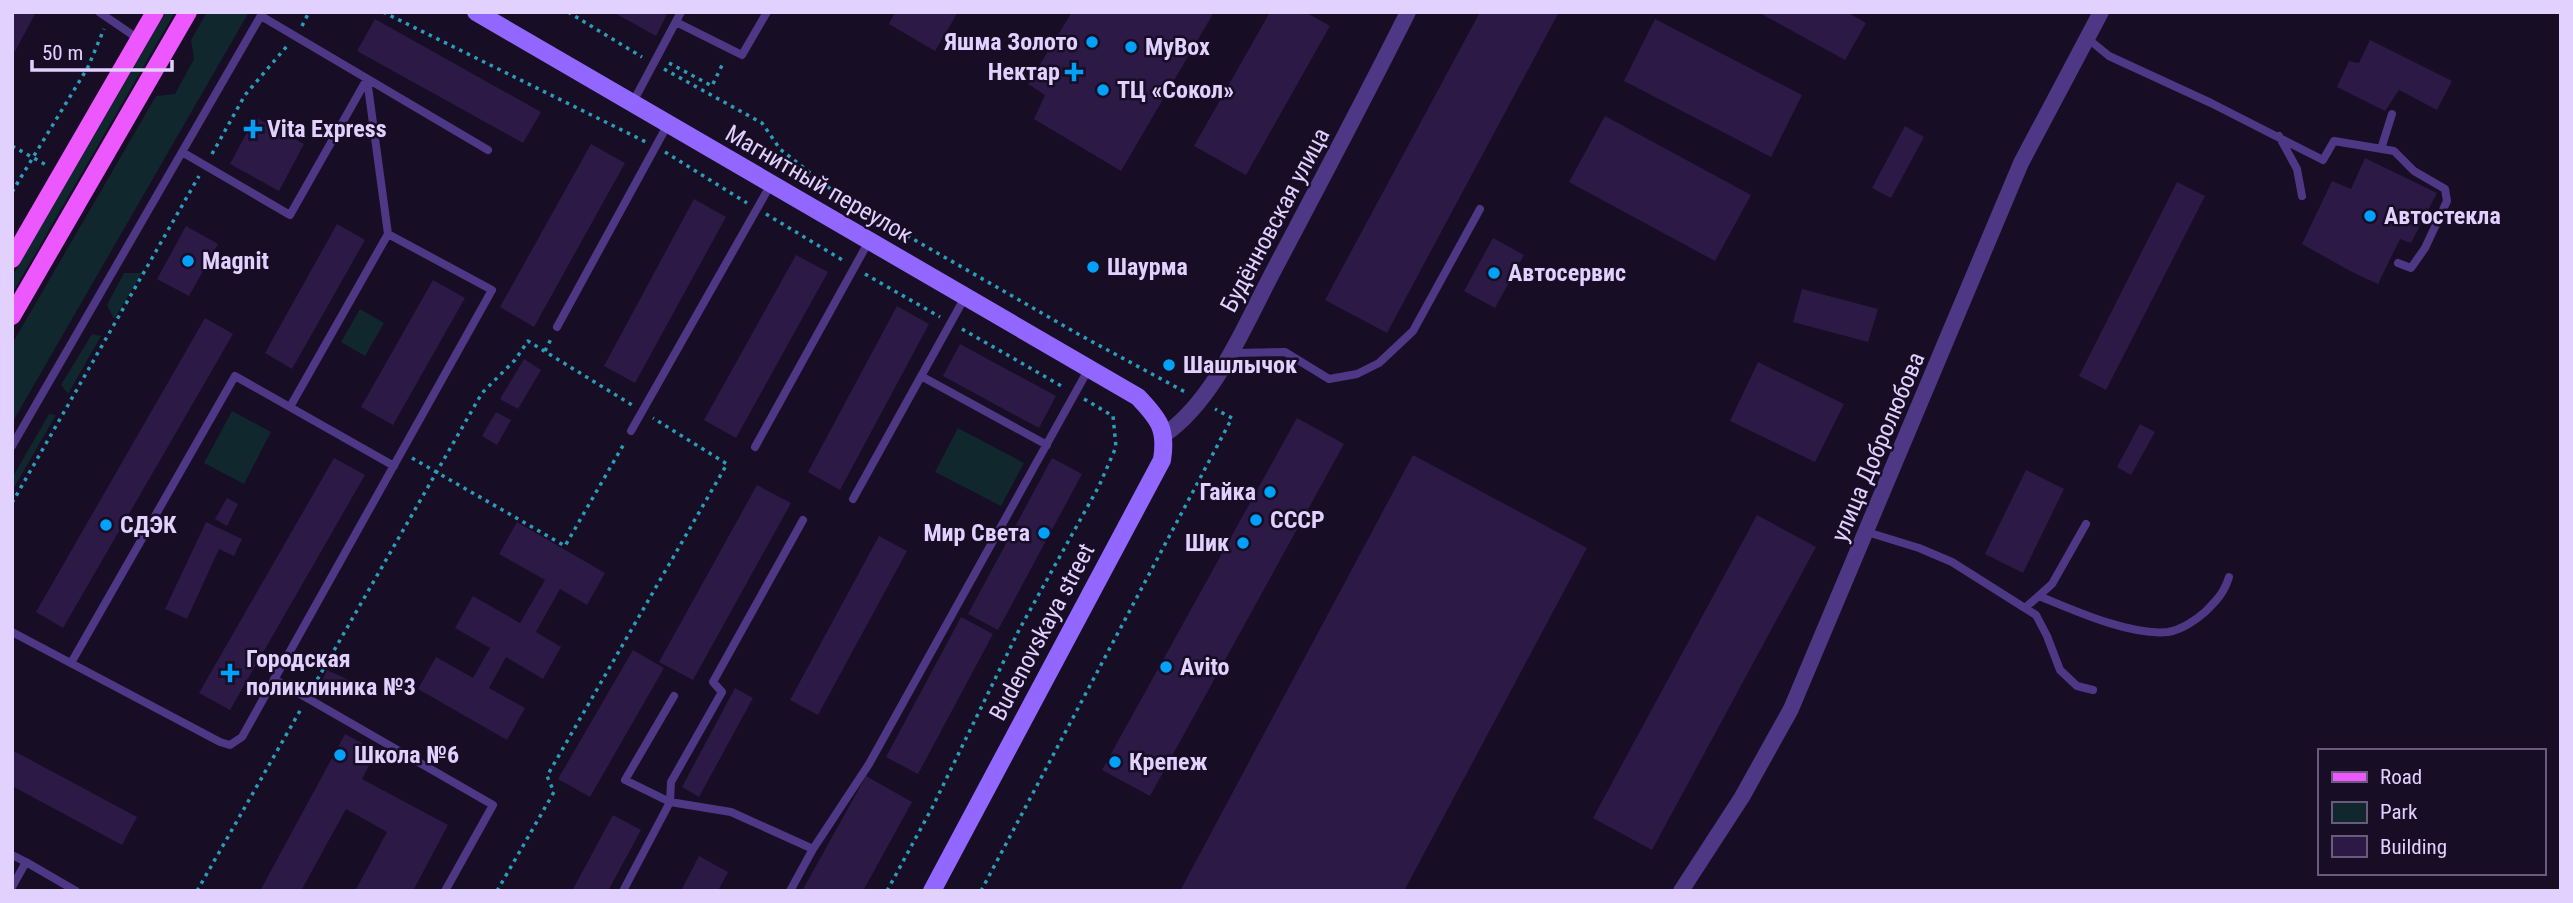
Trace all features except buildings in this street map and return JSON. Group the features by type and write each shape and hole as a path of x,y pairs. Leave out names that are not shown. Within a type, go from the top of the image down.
{"main road":[{"path":"12,259 155,12"},
{"path":"12,316 188,12"},
{"name":"Магнитный переулок","path":"476,12 1138,397 1157,417 1164,435"},
{"name":"Budenovskaya street","path":"932,891 1162,460 1164,435"}],"street":[{"name":"Будённовская улица","path":"1164,435 1183,421 1200,401 1230,353 1408,12"},
{"name":"улица Добролюбова","path":"1681,891 1742,797 1791,709 2021,163 2101,12"}],"lane":[{"path":"99,12 140,40"},
{"path":"632,103 681,12"},
{"path":"676,22 742,55 767,12"},
{"path":"12,446 262,14 296,37 488,150"},
{"path":"2087,38 2109,56 2323,160 2334,141 2394,152 2414,171 2445,189 2447,201 2425,248 2411,268 2398,263"},
{"path":"182,152 290,215 367,79"},
{"path":"290,407 388,234 367,79"},
{"path":"2381,149 2392,114"},
{"path":"557,327 668,124"},
{"path":"2278,136 2297,169 2302,196"},
{"path":"631,431 771,184"},
{"path":"1230,353 1285,352 1329,379 1357,374 1379,363 1413,331 1480,209"},
{"path":"12,632 230,745 242,737 492,290 388,234"},
{"path":"755,447 869,241"},
{"path":"852,499 965,297"},
{"path":"790,891 813,849 869,764 1089,369"},
{"path":"71,663 235,376 394,466"},
{"path":"921,376 1047,444"},
{"path":"623,891 670,802 671,782 722,692 713,682 803,520"},
{"path":"2025,608 2052,584 2086,524"},
{"path":"1867,532 1919,548 1952,562 2036,615 2060,670 2077,686 2093,690"},
{"path":"2039,596 2092,618 2141,630 2169,632 2197,620 2223,594 2229,577"},
{"path":"274,680 493,805 444,891"},
{"path":"674,696 625,780 670,802 731,812 813,849"},
{"path":"12,855 76,891"},
{"path":"12,887 26,862"}],"path":[{"path":"12,503 245,95 296,37 309,12"},
{"path":"383,12 656,147 950,323 1113,416 1116,447 1099,486 1019,630 932,808 887,891"},
{"path":"12,191 88,67 108,20"},
{"path":"658,57 712,86 730,51"},
{"path":"12,146 62,174"},
{"path":"197,891 482,393 515,360 528,341 727,464 547,776 554,792 497,891"},
{"path":"402,453 565,546 631,431"}],"green space":[{"path":"166,12 175,12 12,294 12,277"},
{"path":"207,12 249,12 12,423 12,344 156,96 175,94 194,59 191,40"},
{"path":"124,273 142,273 114,319 107,305"},
{"path":"360,309 384,323 365,356 341,342"},
{"path":"92,334 101,336 68,394 61,385"},
{"path":"232,411 271,432 244,484 204,463"},
{"path":"49,414 56,415 12,491 12,478"},
{"path":"958,428 1024,463 1001,506 935,472"}],"place":[{"name":"Яшма Золото","path":"1092,42"},
{"name":"MyBox","path":"1131,47"},
{"name":"Нектар","path":"1074,72"},
{"name":"ТЦ «Сокол»","path":"1103,90"},
{"name":"Vita Express","path":"253,129"},
{"name":"Автостекла","path":"2370,216"},
{"name":"Magnit","path":"188,261"},
{"name":"Шаурма","path":"1093,267"},
{"name":"Автосервис","path":"1494,273"},
{"name":"Шашлычок","path":"1169,365"},
{"name":"Гайка","path":"1270,492"},
{"name":"СССР","path":"1256,520"},
{"name":"СДЭК","path":"106,525"},
{"name":"Мир Света","path":"1044,533"},
{"name":"Шик","path":"1243,543"},
{"name":"Avito","path":"1166,667"},
{"name":"Городская поликлиника №3","path":"230,673"},
{"name":"Школа №6","path":"340,755"},
{"name":"Крепеж","path":"1115,762"}]}
